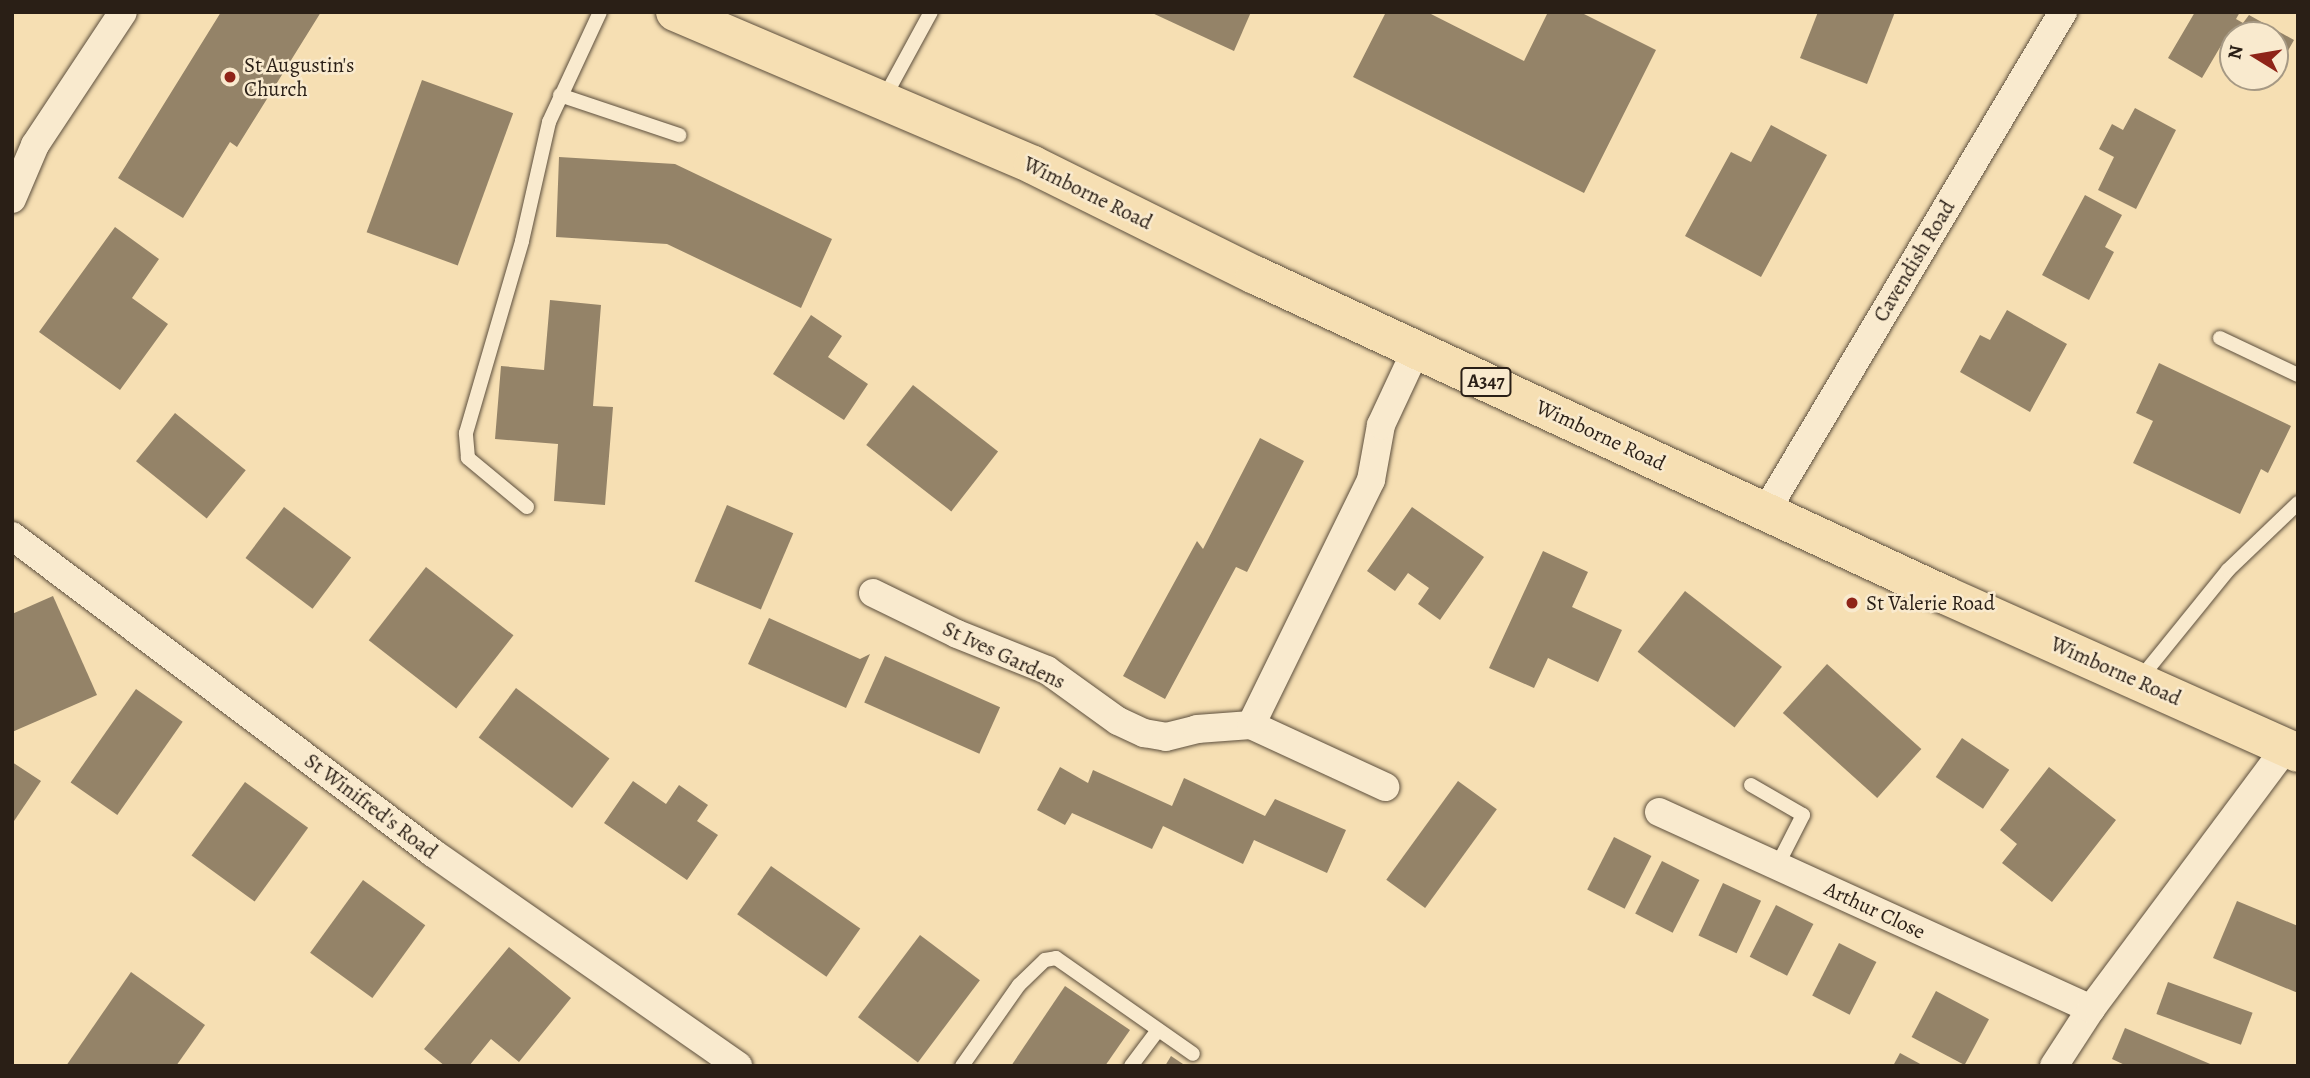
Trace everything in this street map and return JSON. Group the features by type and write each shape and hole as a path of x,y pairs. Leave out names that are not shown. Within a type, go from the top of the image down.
{"main road":[{"name":"Wimborne Road","path":"675,12 1033,166 1416,350 2292,750"}],"street":[{"path":"12,199 35,145 123,12"},
{"name":"Cavendish Road","path":"1766,511 2063,12"},
{"path":"1251,725 1371,480 1381,425 1416,350"},
{"name":"St Winifred's Road","path":"12,536 433,853 737,1066"},
{"name":"St Ives Gardens","path":"873,593 957,634 1047,670 1118,721 1144,733 1166,737 1197,729 1251,725 1384,787"},
{"path":"2063,1063 2091,1009 2292,750"},
{"name":"Arthur Close","path":"1659,812 2091,1009"}],"lane":[{"path":"527,507 468,458 466,433 522,241 549,122 600,12"},
{"path":"882,101 931,12"},
{"path":"560,95 679,135"},
{"path":"2220,338 2298,375"},
{"path":"2138,681 2228,570 2298,503"},
{"path":"1751,785 1802,815 1777,866"},
{"path":"962,1066 1019,985 1045,960 1068,962 1193,1054"},
{"path":"1131,1066 1158,1030"}],"building":[{"name":"St Augustin's Church","path":"221,12 321,12 237,147 230,142 183,218 118,178"},
{"path":"1150,12 1251,12 1234,51"},
{"path":"1386,12 1427,12 1524,61 1548,12 1580,12 1656,50 1584,193 1353,77"},
{"path":"1818,12 1895,12 1867,84 1800,58"},
{"path":"2195,12 2240,12 2236,19 2240,21 2219,21 2219,49 2202,78 2168,58"},
{"path":"2249,15 2260,21 2244,21"},
{"path":"422,80 513,113 458,265 367,232"},
{"path":"2135,108 2176,130 2136,209 2098,190 2114,157 2099,149 2112,124 2123,130"},
{"path":"1771,125 1827,155 1761,277 1685,236 1731,152 1751,162"},
{"path":"559,157 675,164 832,239 801,308 667,244 556,237"},
{"path":"2085,195 2122,215 2105,247 2114,252 2089,300 2042,275"},
{"path":"115,227 159,259 132,298 168,324 120,390 39,332"},
{"path":"550,300 601,305 593,406 613,407 605,505 554,501 558,444 495,439 501,366 544,370"},
{"path":"2007,310 2067,344 2030,412 1960,372 1980,335 1990,340"},
{"path":"811,315 842,336 828,357 868,384 844,420 773,374"},
{"path":"2159,363 2291,426 2268,473 2261,469 2240,514 2133,463 2153,421 2136,413"},
{"path":"913,385 998,451 951,511 866,445"},
{"path":"175,413 246,470 207,518 136,461"},
{"path":"1260,438 1304,461 1247,572 1236,567 1165,699 1123,676 1197,541 1203,549"},
{"path":"727,505 793,533 761,610 695,581"},
{"path":"284,507 351,558 313,609 245,558"},
{"path":"1412,507 1484,557 1440,620 1418,604 1429,588 1408,573 1395,591 1367,571"},
{"path":"1543,551 1588,572 1572,607 1622,630 1598,682 1548,658 1534,688 1489,668"},
{"path":"426,567 513,635 456,709 369,640"},
{"path":"1685,591 1782,667 1735,727 1638,652"},
{"path":"53,596 97,695 12,732 12,614"},
{"path":"769,618 860,659 870,654 846,708 748,664"},
{"path":"885,656 1000,707 979,754 864,703"},
{"path":"1827,664 1921,749 1877,798 1783,713"},
{"path":"516,688 609,758 572,808 479,738"},
{"path":"136,689 183,722 117,815 71,782"},
{"path":"1962,738 2009,770 1983,809 1936,777"},
{"path":"12,762 41,781 12,824"},
{"path":"1060,767 1088,783 1093,770 1172,806 1184,778 1265,816 1275,799 1346,830 1327,873 1254,840 1243,864 1163,826 1152,849 1072,813 1065,825 1037,810"},
{"path":"2049,767 2116,820 2052,902 2002,863 2017,844 2000,830"},
{"path":"633,781 666,804 679,785 708,805 697,821 718,835 687,880 604,823"},
{"path":"1458,781 1497,809 1425,908 1386,880"},
{"path":"245,782 308,828 255,901 192,856"},
{"path":"1614,837 1651,856 1625,909 1587,890"},
{"path":"1662,861 1699,880 1673,933 1635,914"},
{"path":"771,866 860,929 826,977 737,914"},
{"path":"363,880 425,925 372,998 310,953"},
{"path":"1723,883 1761,901 1737,953 1698,936"},
{"path":"2237,901 2298,926 2298,993 2213,958"},
{"path":"1776,905 1813,924 1787,976 1750,957"},
{"path":"920,935 980,980 918,1062 858,1017"},
{"path":"1839,943 1876,962 1850,1015 1812,996"},
{"path":"509,947 571,998 519,1062 491,1039 469,1066 445,1066 424,1049"},
{"path":"131,972 205,1025 176,1066 66,1066"},
{"path":"2168,982 2253,1013 2241,1045 2156,1014"},
{"path":"1065,986 1130,1030 1105,1066 1011,1066"},
{"path":"1936,991 1989,1019 1965,1065 1912,1037"},
{"path":"2125,1028 2215,1066 2127,1066 2112,1059"},
{"path":"1900,1053 1924,1066 1893,1066"},
{"path":"1171,1056 1186,1066 1165,1066"}],"place":[{"name":"St Augustin's Church","path":"230,77"},
{"name":"St Valerie Road","path":"1852,603"}]}
